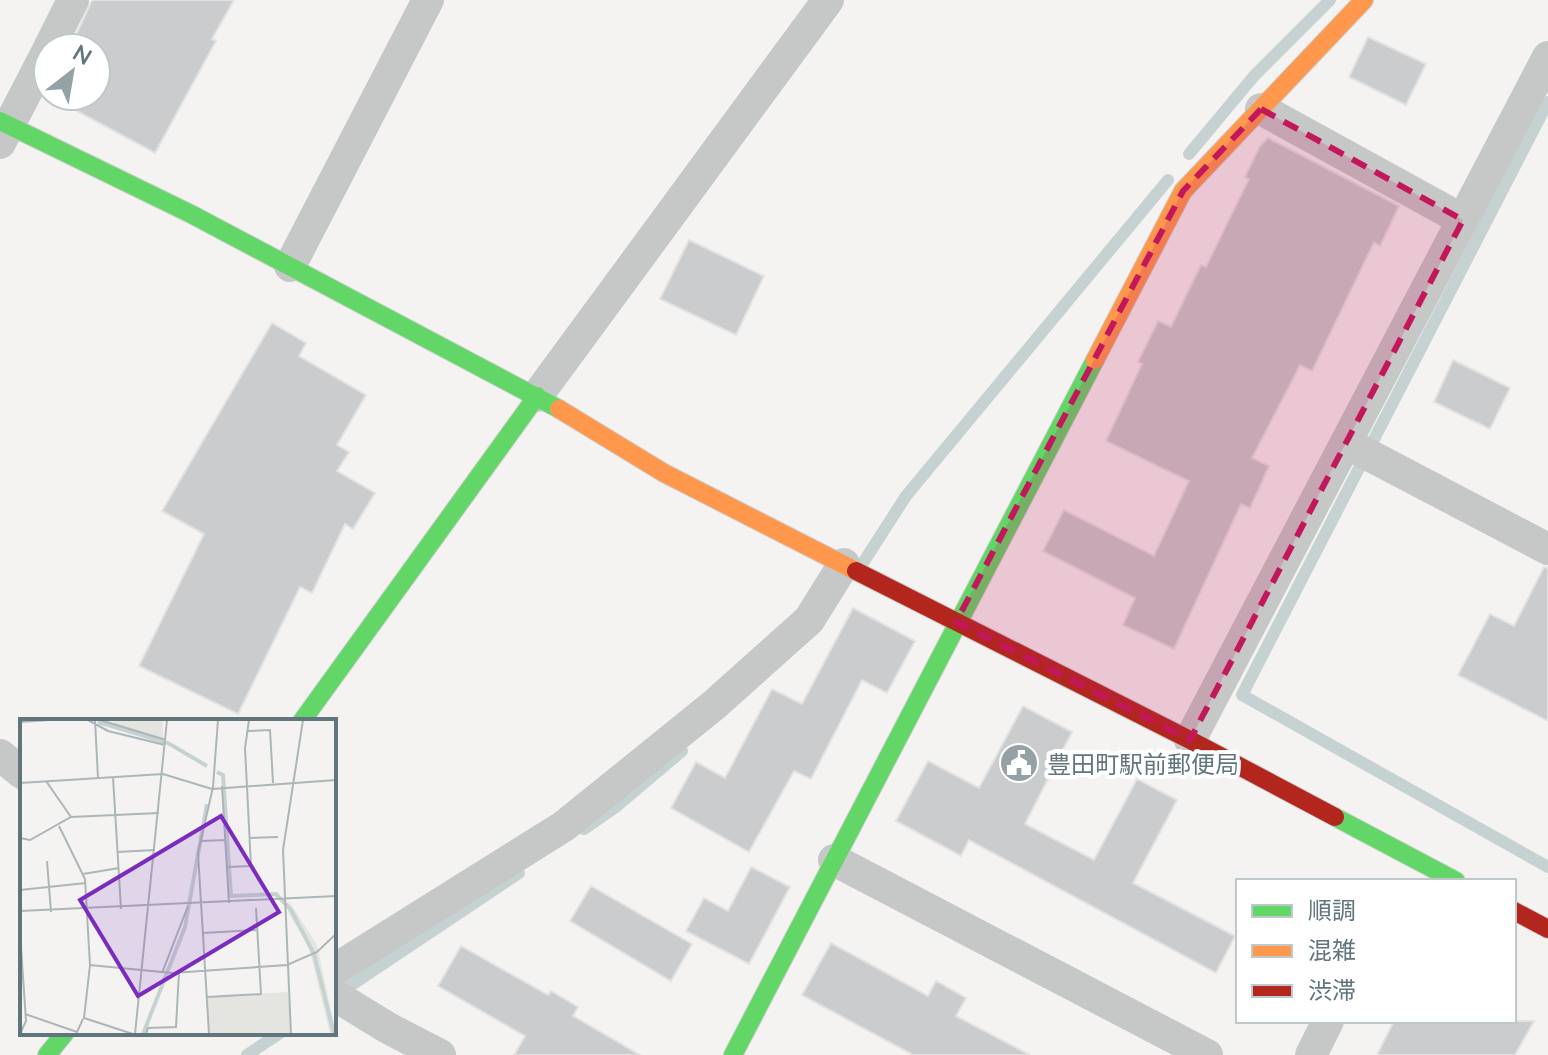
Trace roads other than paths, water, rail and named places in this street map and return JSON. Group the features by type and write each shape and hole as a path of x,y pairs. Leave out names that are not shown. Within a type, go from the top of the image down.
{"street":[{"path":"57,32 73,0"},
{"path":"290,266 428,0"},
{"path":"303,719 828,0"},
{"path":"733,1055 1183,191 1364,0"},
{"path":"1190,740 1548,57"},
{"path":"32,78 3,130 191,214 537,396 664,473 1190,740 1452,879"},
{"path":"1261,109 1463,220"},
{"path":"1346,443 1548,549"},
{"path":"336,969 576,817 714,705 809,620 844,564"},
{"path":"0,755 20,771"},
{"path":"834,860 1207,1055"},
{"path":"1516,912 1548,929"},
{"path":"336,996 440,1055"},
{"path":"1311,1055 1327,1023"},
{"path":"47,1055 63,1035"}],"waterway":[{"path":"1189,154 1254,76 1330,0"},
{"path":"1548,102 1242,695 1548,867"},
{"path":"861,566 906,496 1168,180"},
{"path":"584,829 617,806 682,751"},
{"path":"338,994 519,873"},
{"path":"247,1055 277,1035"}],"place":[{"name":"豊田町駅前郵便局","path":"1019,763"}]}
